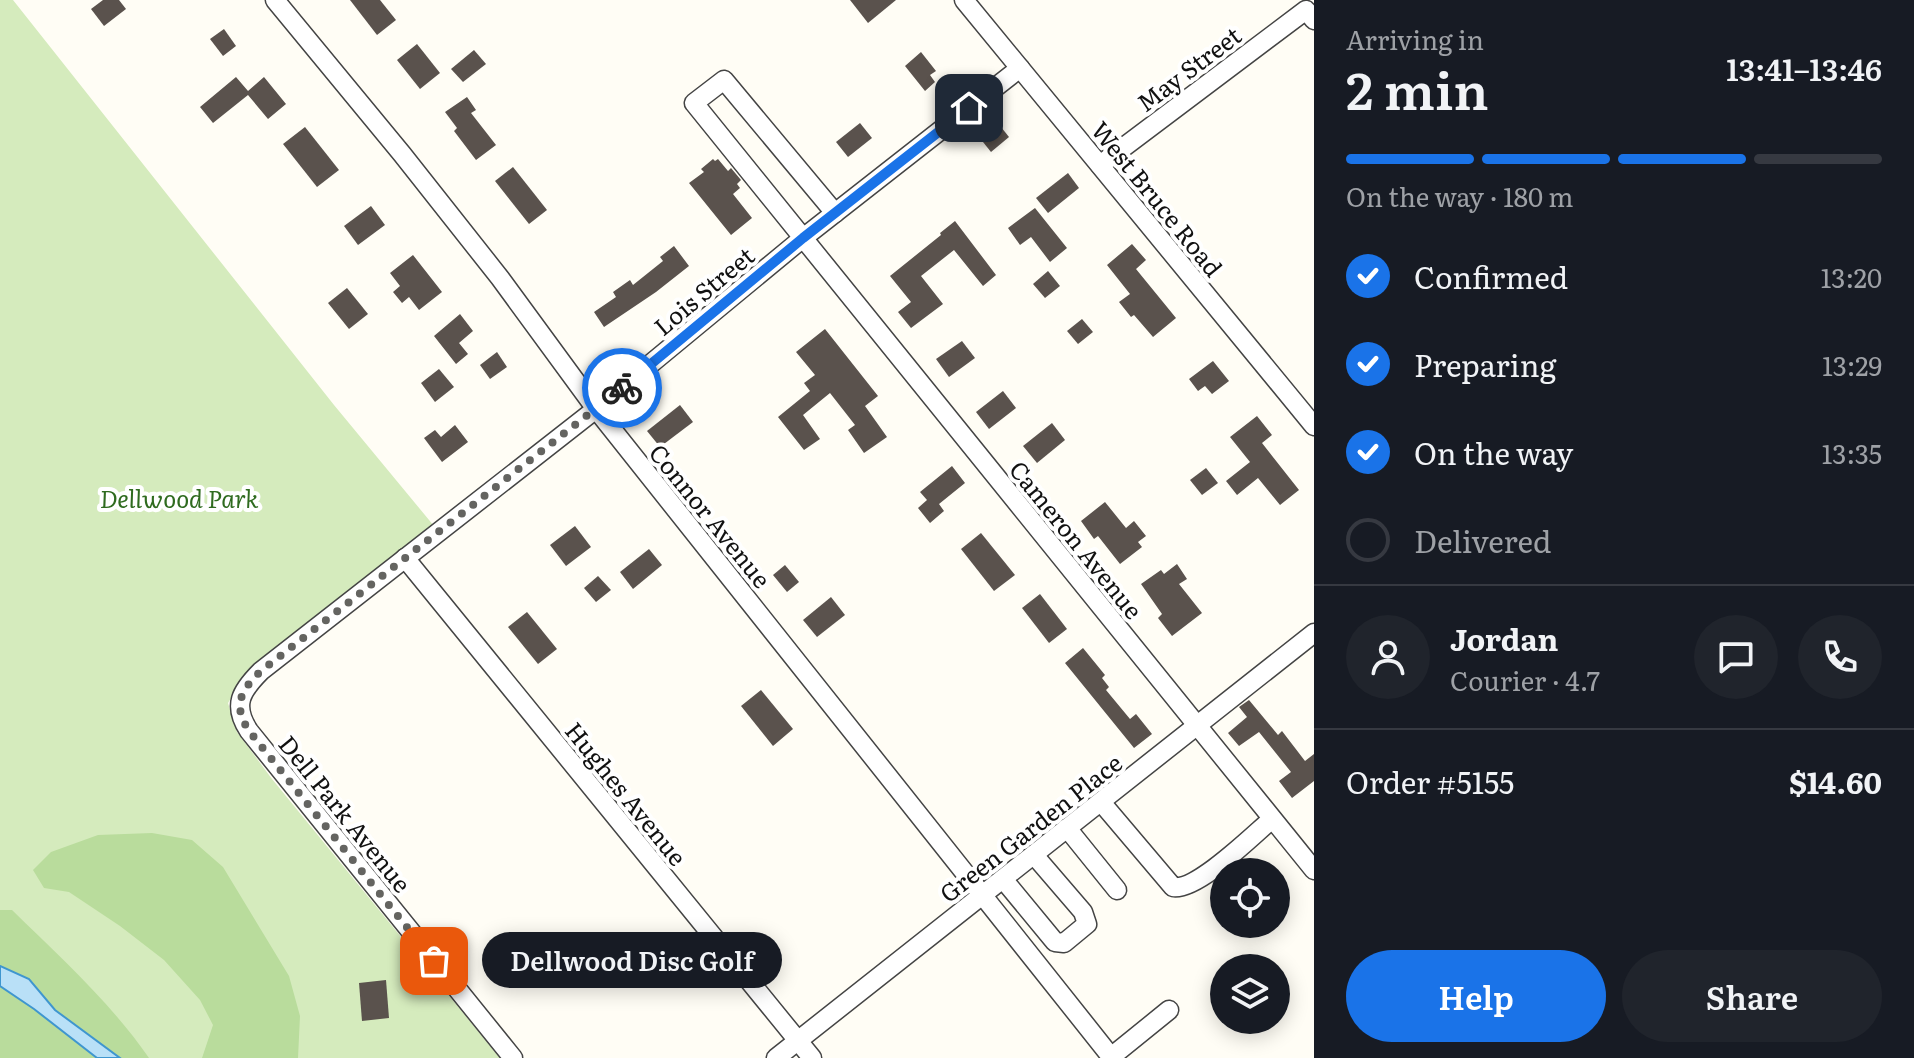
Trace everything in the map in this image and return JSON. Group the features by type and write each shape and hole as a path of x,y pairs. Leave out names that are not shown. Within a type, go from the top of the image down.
{"street":[{"name":"Connor Avenue","path":"275,0 490,266 596,409 1111,1058"},
{"name":"West Bruce Road","path":"964,0 1314,426"},
{"name":"May Street","path":"1100,165 1310,15"},
{"name":"Lois Street","path":"239,707 243,693 261,671 596,409 803,238 1020,68"},
{"name":"Cameron Avenue","path":"835,213 724,80 694,103 1314,870"},
{"name":"Hughes Avenue","path":"405,558 812,1058"},
{"name":"Green Garden Place","path":"776,1058 1314,633"},
{"name":"Dell Park Avenue","path":"239,707 249,731 513,1058"},
{"path":"1101,802 1173,887 1182,888 1197,881 1272,819"},
{"path":"1067,828 1117,890"},
{"path":"1003,879 1055,942 1064,943 1087,924 1083,912 1034,855"},
{"path":"1111,1058 1169,1010"}],"green space":[{"name":"Dellwood Park","path":"0,0 13,0 334,405 434,526 248,671 228,703 237,732 272,779 500,1058 0,1058"},
{"path":"152,833 192,840 223,867 289,976 300,1016 298,1058 202,1058 213,1025 200,1000 164,960 69,892 44,888 33,870 51,852 98,835"},
{"path":"0,910 12,910 66,963 102,999 149,1058 0,1058"}],"water":[{"path":"0,966 29,979 55,1010 120,1058 97,1058 0,986"}],"building":[{"path":"103,0 119,0 126,9 104,26 91,9"},
{"path":"350,0 380,0 396,20 377,35"},
{"path":"850,0 896,0 868,23"},
{"path":"224,29 236,46 223,56 210,39"},
{"path":"417,44 440,73 420,89 397,60"},
{"path":"474,50 486,64 463,82 451,69"},
{"path":"921,52 936,71 930,75 935,82 925,91 905,66"},
{"path":"236,77 248,91 264,77 286,104 268,119 248,95 213,123 200,107"},
{"path":"467,97 476,110 471,113 496,145 476,160 454,131 457,128 445,112"},
{"path":"997,122 1009,137 991,152 979,137"},
{"path":"860,123 872,138 848,157 836,142"},
{"path":"305,127 339,170 317,187 283,144"},
{"path":"713,159 718,159 728,171 731,168 741,180 737,184 740,188 733,194 752,218 731,235 689,183 704,172 701,169"},
{"path":"513,167 547,210 529,224 495,181"},
{"path":"1068,173 1079,188 1048,213 1036,198"},
{"path":"371,206 385,225 358,245 344,226"},
{"path":"1035,208 1067,248 1050,262 1031,237 1020,245 1008,228"},
{"path":"955,221 996,275 983,286 954,250 921,276 943,304 911,328 898,312 911,302 890,276"},
{"path":"1132,244 1146,260 1136,269 1176,318 1153,337 1119,302 1130,294 1107,265"},
{"path":"674,246 689,266 604,327 594,312 616,297 613,292 630,280 633,285 663,261 660,257"},
{"path":"413,255 442,292 419,310 409,297 402,303 393,292 400,286 390,273"},
{"path":"1048,271 1060,286 1045,298 1033,284"},
{"path":"347,288 368,314 349,329 328,303"},
{"path":"460,314 473,331 459,343 468,354 456,364 434,336"},
{"path":"1082,319 1093,332 1078,344 1067,331"},
{"path":"825,329 878,396 865,406 887,437 864,453 848,430 855,425 830,393 803,415 820,439 804,450 778,417 810,391 804,383 815,375 796,352"},
{"path":"962,341 975,358 949,377 936,359"},
{"path":"497,352 507,367 490,379 480,365"},
{"path":"1213,361 1229,381 1212,394 1205,386 1198,391 1189,379"},
{"path":"439,369 454,387 435,402 421,383"},
{"path":"1003,391 1016,408 989,429 976,412"},
{"path":"680,405 693,422 660,447 647,431"},
{"path":"1257,416 1272,435 1262,443 1299,490 1280,505 1258,478 1237,495 1226,481 1250,462 1230,437"},
{"path":"1052,423 1065,440 1037,463 1023,446"},
{"path":"455,425 468,442 442,462 424,438 435,430 441,437"},
{"path":"952,466 965,483 939,504 944,511 930,523 918,508 927,500 920,492"},
{"path":"1206,468 1218,483 1202,495 1190,480"},
{"path":"1105,502 1126,528 1134,521 1146,536 1138,542 1142,547 1120,564 1098,536 1094,539 1081,521"},
{"path":"575,526 591,547 566,566 550,545"},
{"path":"981,533 1015,575 994,591 961,549"},
{"path":"649,549 662,565 633,589 620,572"},
{"path":"1177,564 1187,579 1179,584 1202,613 1172,636 1158,618 1162,614 1141,584 1161,570 1164,574"},
{"path":"785,565 799,582 787,592 773,575"},
{"path":"598,576 611,590 596,602 584,588"},
{"path":"1040,594 1067,629 1049,643 1022,608"},
{"path":"831,597 845,615 817,637 803,620"},
{"path":"527,612 557,649 538,664 508,627"},
{"path":"1083,648 1105,675 1102,678 1109,687 1106,690 1130,719 1136,714 1152,734 1134,748 1065,663"},
{"path":"761,690 793,729 773,746 741,706"},
{"path":"1249,700 1278,735 1282,731 1305,761 1314,754 1314,781 1292,798 1279,781 1291,772 1259,732 1239,746 1228,733 1247,717 1239,707"},
{"path":"386,980 389,1018 362,1021 359,983"}],"way so far":[{"path":"434,961 249,731 239,707 243,693 261,671 622,388"}],"place":[{"name":"Dellwood Disc Golf","path":"434,961"}],"route":[{"path":"622,388 803,238 969,108"}]}
